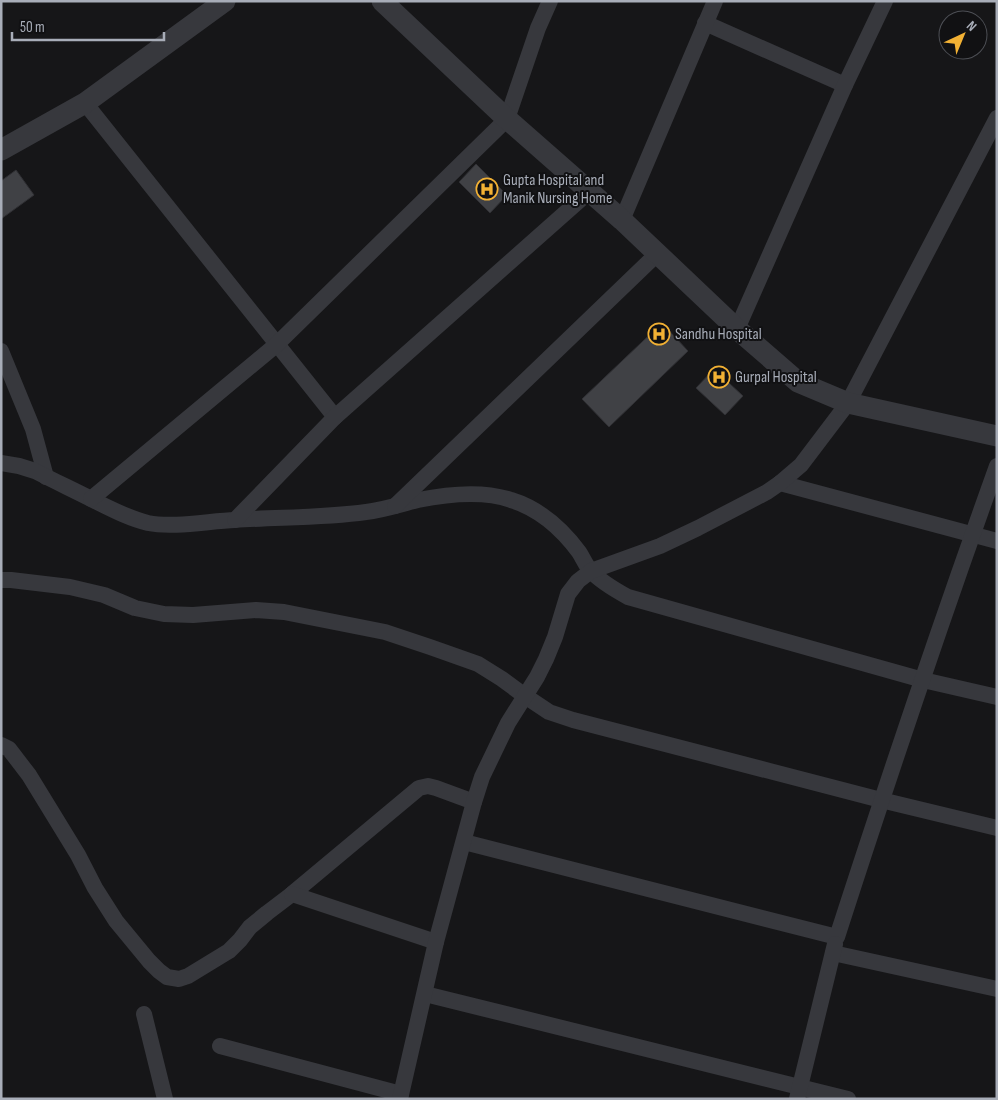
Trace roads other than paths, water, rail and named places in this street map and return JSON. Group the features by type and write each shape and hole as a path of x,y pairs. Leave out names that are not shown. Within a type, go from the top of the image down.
{"street":[{"path":"1,150 85,103 225,1"},
{"path":"382,1 507,119 622,220 736,329 798,382 848,403 997,436"},
{"path":"91,499 276,345 507,119 538,28 550,1"},
{"path":"622,220 715,1"},
{"path":"736,329 845,85 885,1"},
{"path":"706,23 845,85"},
{"path":"85,103 335,418"},
{"path":"220,1046 400,1096 436,942 482,777 508,723 537,678 556,637 568,594 578,581 591,572 660,546 755,499 780,484 801,465 848,403 997,118"},
{"path":"235,520 335,418 590,191"},
{"path":"393,507 657,254"},
{"path":"1,351 34,429 46,477"},
{"path":"1,463 19,466 46,477 128,517 148,523 167,525 335,516 368,512 418,500 456,495 484,495 511,500 534,510 552,523 565,535 591,572 628,597 923,680 997,697"},
{"path":"798,1093 835,945 881,800 997,466"},
{"path":"780,484 997,541"},
{"path":"1,580 70,587 104,595 135,608 164,614 192,615 265,610 355,625 394,635 478,664 549,712 573,720 997,828"},
{"path":"1,745 8,749 29,775 116,921 159,971 167,977 179,979 188,976 229,951 250,927 266,913 292,894 419,788 428,786 436,788 474,802"},
{"path":"464,842 997,989"},
{"path":"292,894 436,942"},
{"path":"425,994 798,1093 848,1099"},
{"path":"144,1014 166,1099"}],"place":[{"name":"Gupta Hospital and Manik Nursing Home","path":"487,189"},
{"name":"Sandhu Hospital","path":"659,334"},
{"name":"Gurpal Hospital","path":"719,377"}]}
